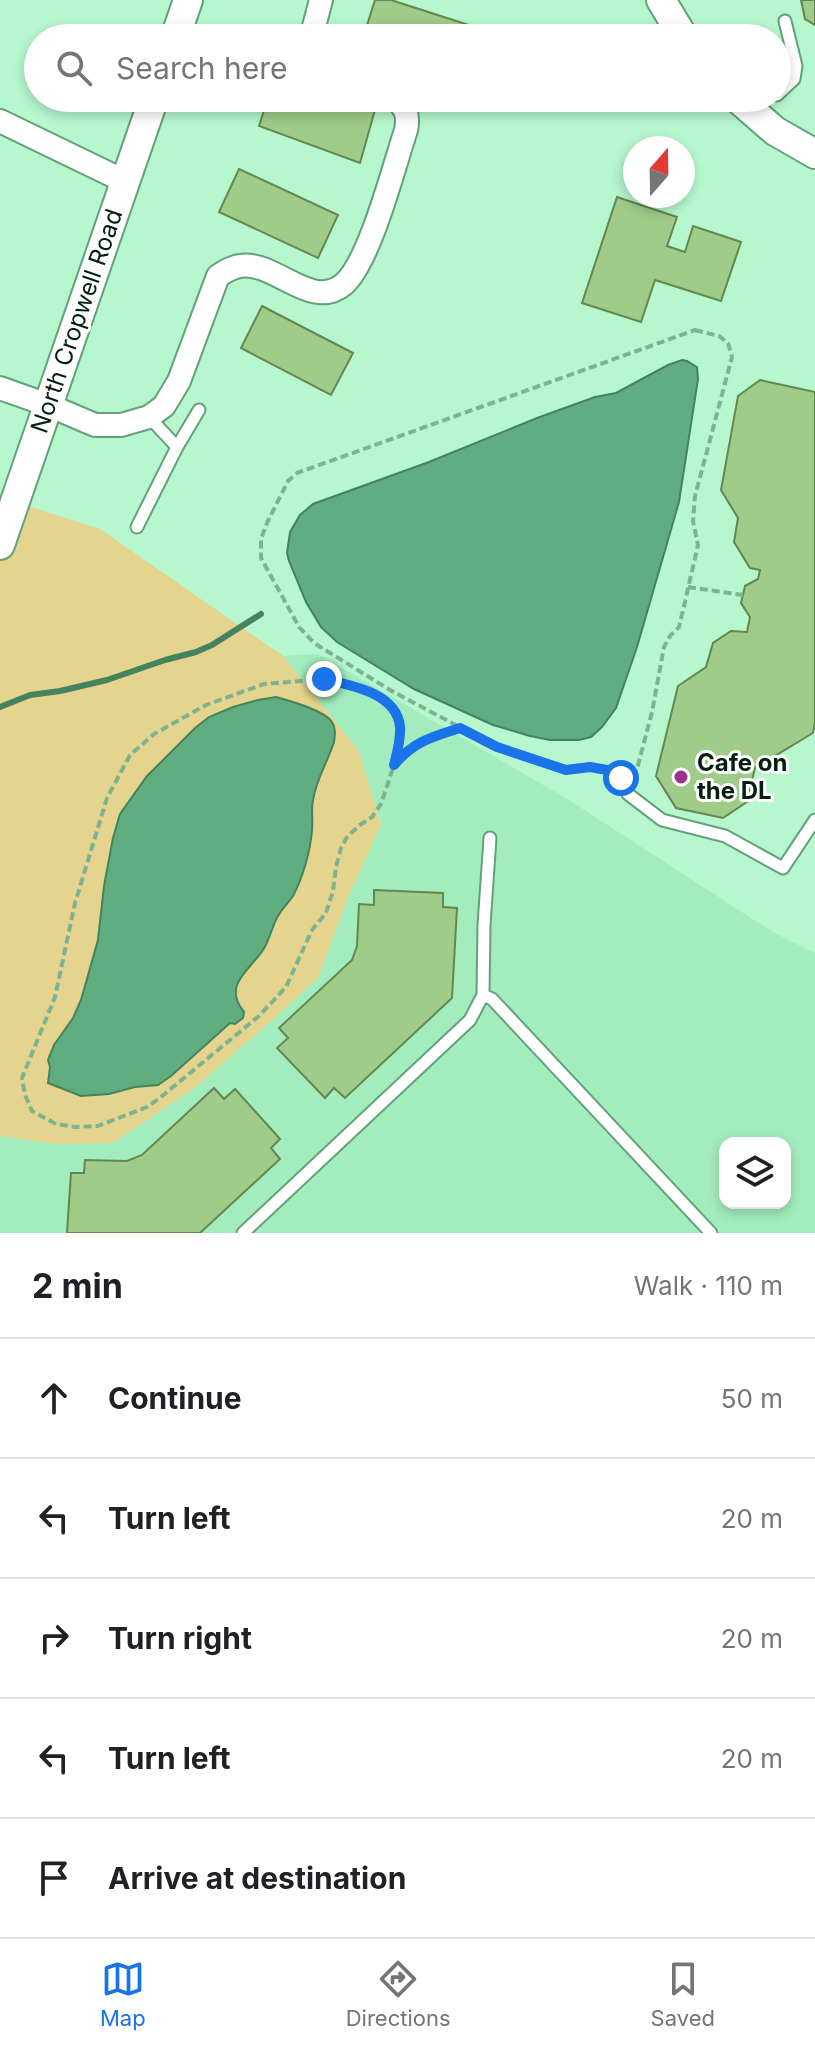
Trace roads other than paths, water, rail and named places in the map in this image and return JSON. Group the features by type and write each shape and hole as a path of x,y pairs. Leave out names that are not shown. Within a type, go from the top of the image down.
{"street":[{"path":"180,24 188,0"},
{"path":"315,24 321,0"},
{"path":"661,0 676,24"},
{"name":"North Cropwell Road","path":"0,545 149,112"},
{"path":"0,388 95,425 121,425 149,417 164,406 179,381 218,276 239,266 253,266 322,293 334,291 345,283 368,241 406,130 406,112"},
{"path":"766,112 775,131 815,154"},
{"path":"0,121 124,181"}],"lane":[{"path":"791,46 796,66 791,81"},
{"path":"137,527 199,410"},
{"path":"149,417 177,447"},
{"path":"628,794 662,820 725,836 783,868 815,820"},
{"path":"243,1233 470,1020 483,995 490,838"},
{"path":"483,995 492,999 711,1233"}],"waterway":[{"path":"0,707 30,695 107,680 196,652 261,614"}],"place":[{"name":"Cafe on the DL","path":"681,777"}]}
